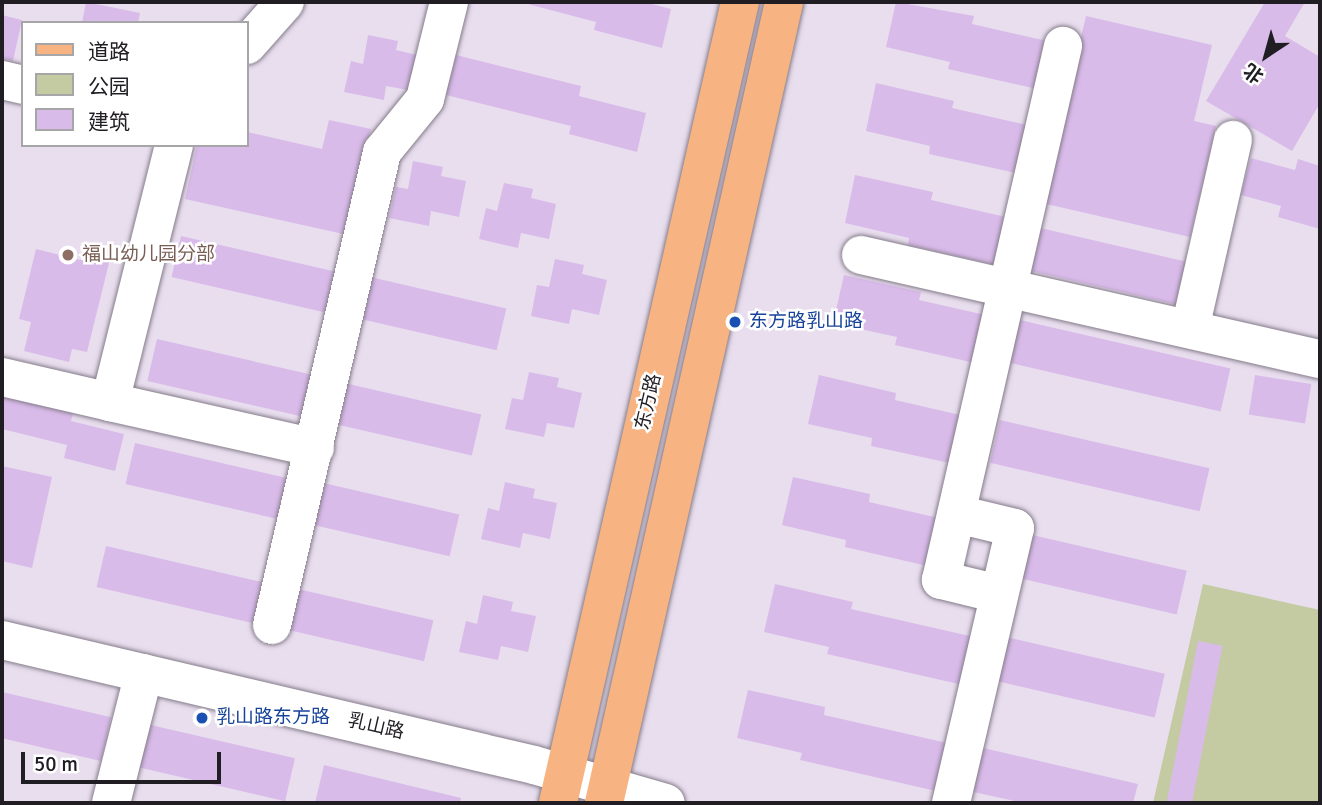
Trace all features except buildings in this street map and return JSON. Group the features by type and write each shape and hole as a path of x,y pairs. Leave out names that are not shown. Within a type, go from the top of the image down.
{"main road":[{"name":"东方路","path":"561,788 740,2"},
{"path":"606,795 784,2"}],"street":[{"path":"248,45 285,2"},
{"path":"272,625 382,152 425,99 449,2"},
{"path":"999,594 941,580 1011,289 1063,46"},
{"path":"2,80 21,85"},
{"path":"1190,330 1233,139"},
{"path":"110,402 174,147"},
{"path":"860,255 1320,359"},
{"path":"2,377 315,448"},
{"path":"951,803 1015,528 957,514"},
{"name":"乳山路","path":"2,640 144,673 561,788 666,803"},
{"path":"111,803 144,673"}],"green space":[{"path":"1203,584 1320,610 1320,803 1153,803"}],"place":[{"name":"福山幼儿园分部","path":"68,255"},
{"name":"东方路乳山路","path":"735,322"},
{"name":"乳山路东方路","path":"202,718"}]}
